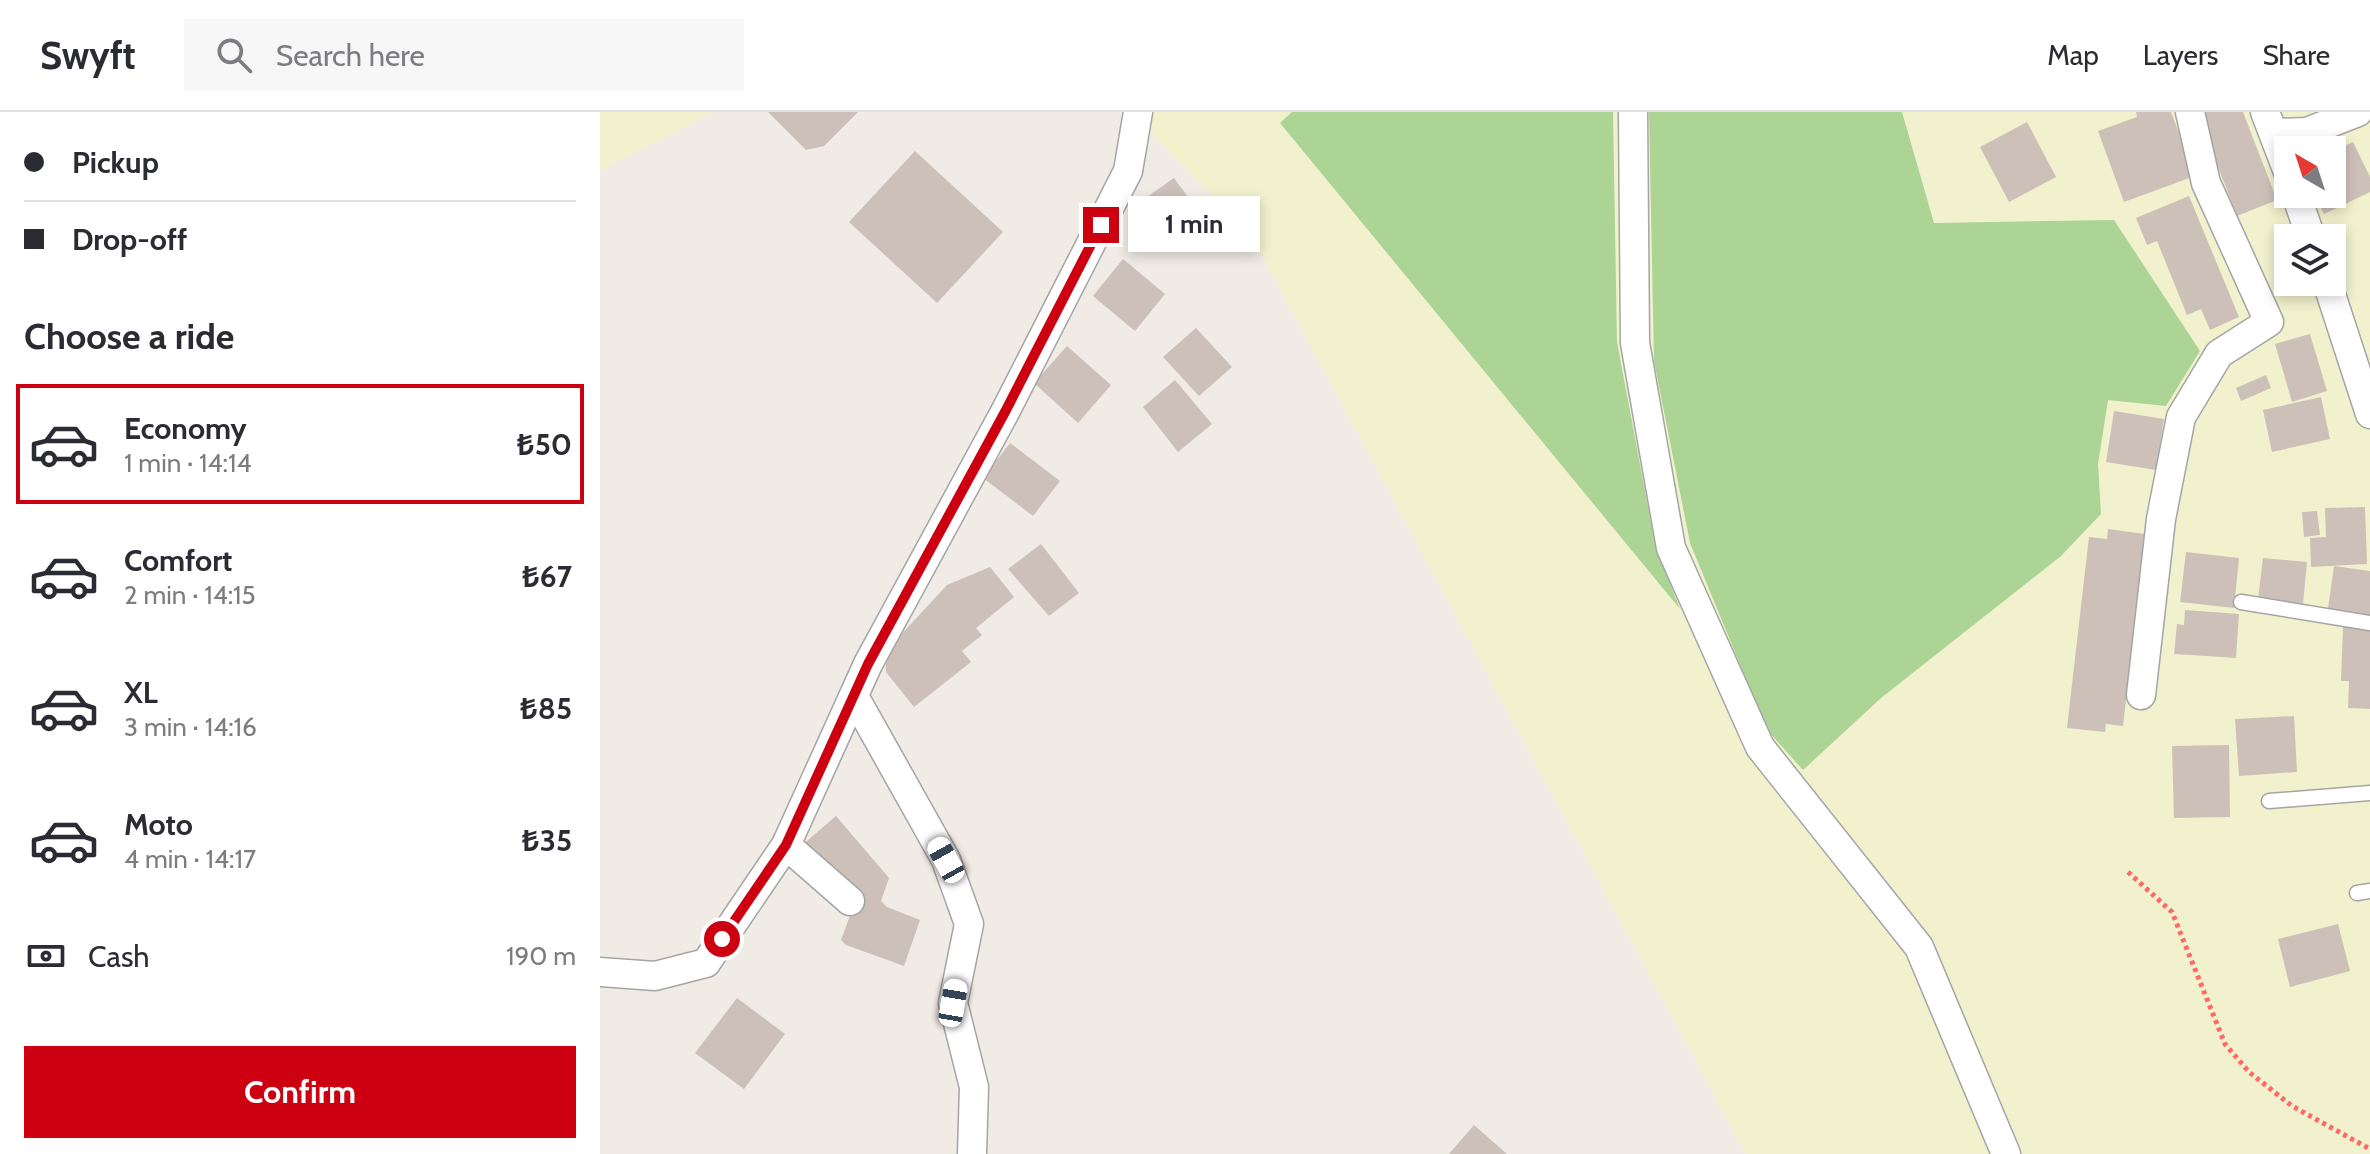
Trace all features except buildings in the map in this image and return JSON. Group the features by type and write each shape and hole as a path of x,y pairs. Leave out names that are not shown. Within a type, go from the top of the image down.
{"street":[{"path":"600,972 655,976 706,963 786,845 854,696 1128,171 1138,112"},
{"path":"1633,112 1635,343 1671,548 1760,747 1919,947 2006,1154"},
{"path":"2141,695 2161,519 2181,417 2219,354 2269,322 2206,183 2190,112"},
{"path":"2269,122 2307,132 2358,112"},
{"path":"2333,296 2364,368 2370,414"},
{"path":"854,696 946,860 969,924 953,1003 974,1087 972,1154"},
{"path":"786,845 850,901"}],"lane":[{"path":"2241,602 2370,623"},
{"path":"2269,801 2370,793"}],"path":[{"path":"2128,872 2172,912 2225,1044 2249,1072 2292,1106 2370,1149"}],"green space":[{"path":"600,112 712,112 600,171"},
{"path":"1130,112 2370,112 2370,1154 1746,1154 1250,233"},
{"path":"1292,112 1613,112 1617,342 1655,544 1680,609 1280,123"},
{"path":"1649,112 1902,112 1934,223 2114,220 2200,351 2166,406 2108,400 2098,464 2101,514 2061,556 1881,698 1803,770 1767,730 1690,543 1654,361"}],"route":[{"path":"722,939 786,845 868,664 1005,412 1101,225"}]}
